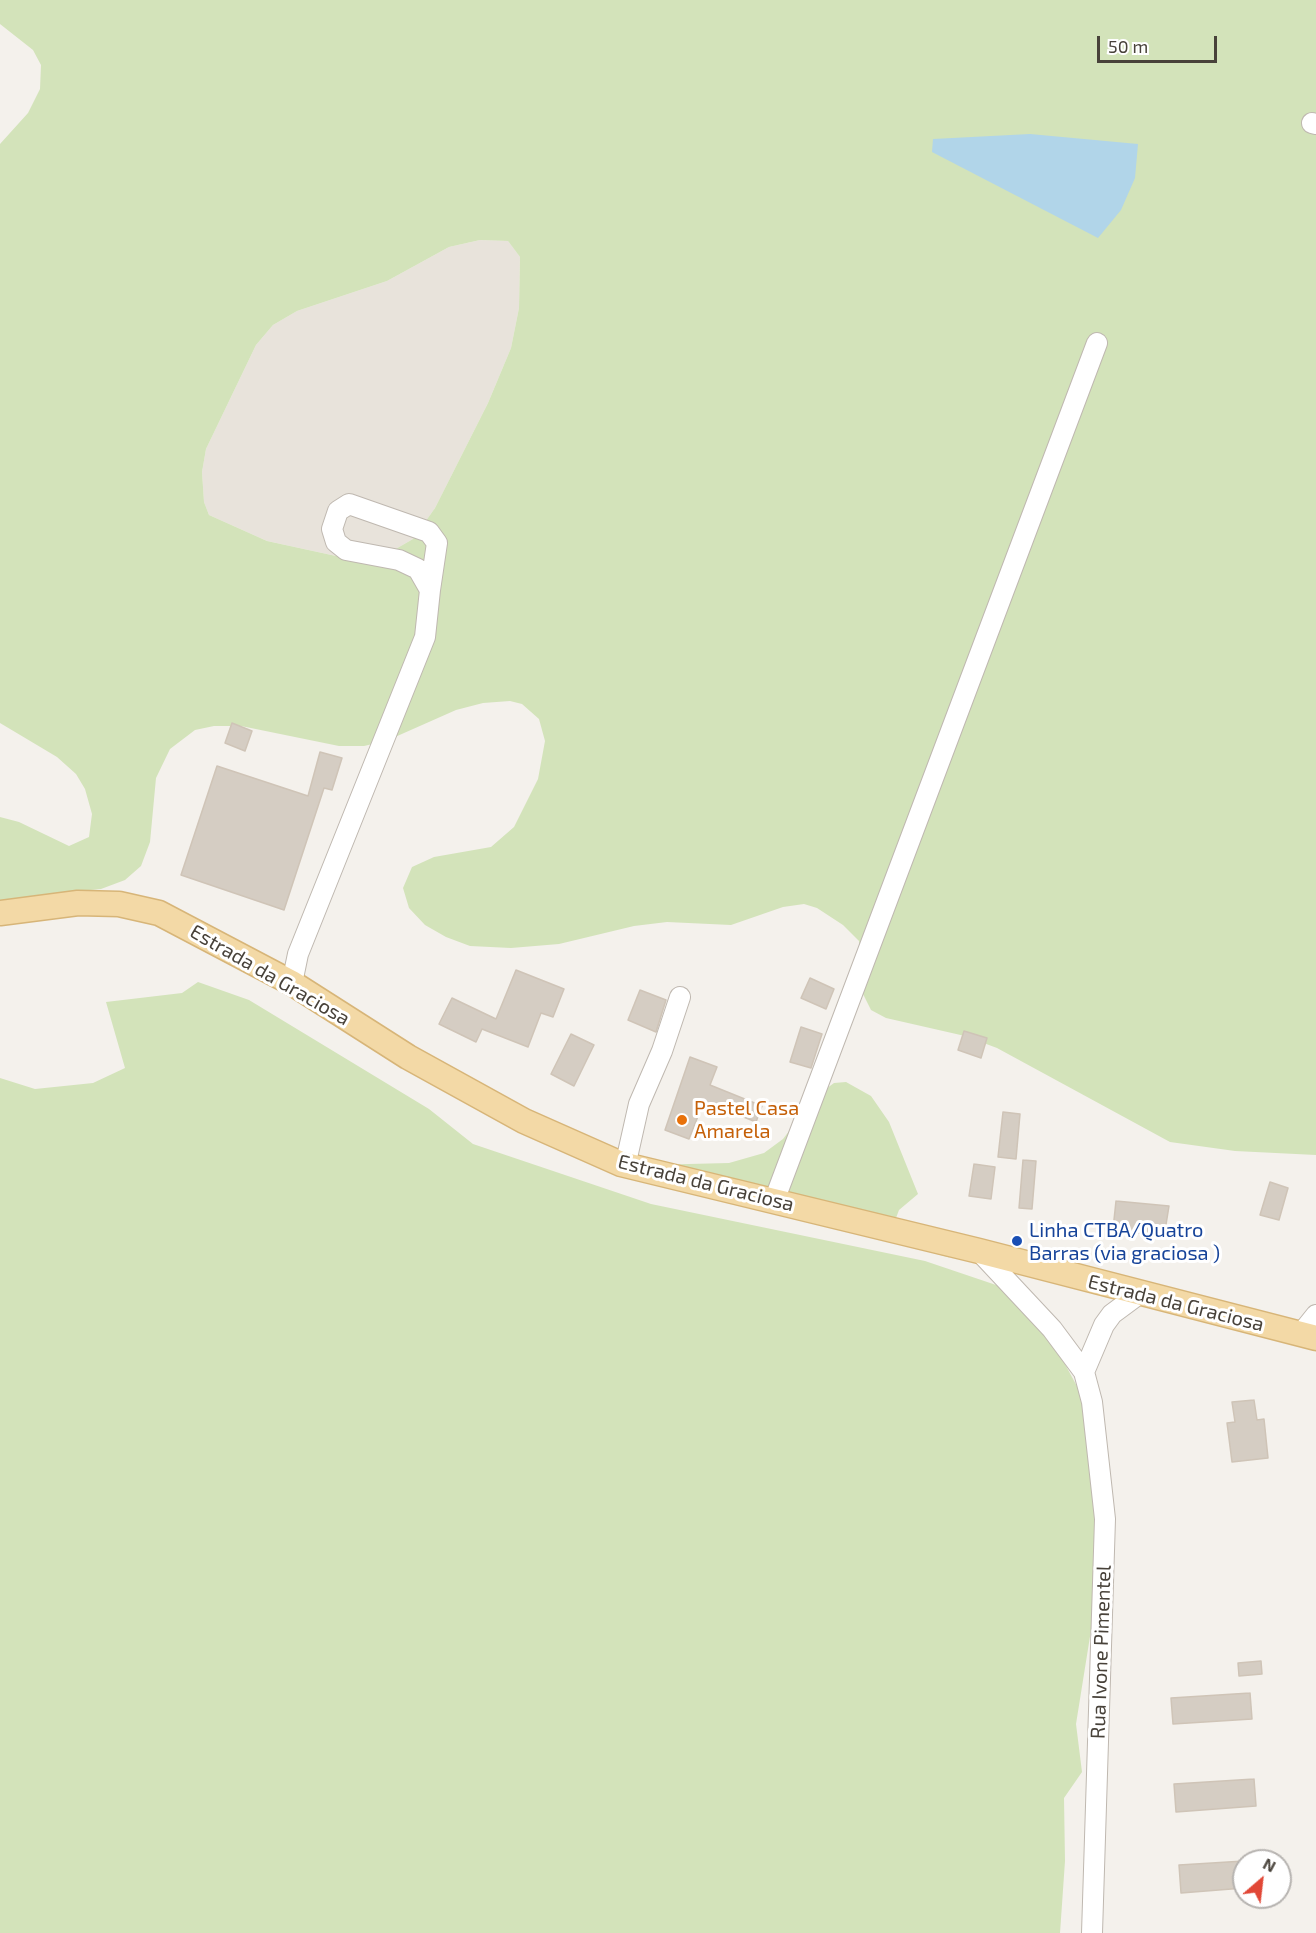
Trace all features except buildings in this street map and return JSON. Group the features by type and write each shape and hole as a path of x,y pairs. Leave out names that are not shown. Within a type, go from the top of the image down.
{"main road":[{"name":"Estrada da Graciosa","path":"0,913 78,903 119,904 159,913 292,983 408,1057 513,1116 621,1164 979,1251 1308,1337"}],"street":[{"path":"774,1201 1097,343"},
{"path":"292,983 298,954 425,637 429,590 437,543 429,532 349,504 338,511 332,529 336,542 346,550 399,560 418,569 429,590"},
{"path":"621,1164 628,1153 639,1104 662,1051 680,997"},
{"name":"Rua Ivone Pimentel","path":"979,1251 1052,1329 1084,1372 1092,1402 1105,1519 1092,1933"},
{"path":"1084,1372 1104,1325 1112,1314 1139,1294"},
{"path":"1308,1337 1316,1315"}],"shaded area":[{"path":"480,240 508,241 520,257 519,308 511,348 488,403 435,508 413,539 387,554 336,556 267,541 209,515 204,502 202,472 206,449 256,345 273,325 297,311 387,281 449,247"}],"green space":[{"path":"0,0 1316,0 1316,1155 1235,1151 1170,1142 997,1048 965,1036 886,1018 871,1010 862,992 859,941 843,925 817,908 804,904 783,907 731,925 667,922 634,926 559,944 511,948 470,946 446,937 425,925 409,908 403,888 412,867 434,857 491,847 514,827 538,779 545,741 539,719 522,704 510,701 483,703 456,710 386,741 364,746 339,746 241,726 214,726 195,730 170,749 156,778 150,842 141,866 125,880 101,889 32,896 0,903 0,817 19,822 69,846 89,837 92,814 85,789 76,774 57,757 0,723 0,144 28,113 40,89 41,65 33,50 0,24","holes":["480,240 508,241 520,257 519,308 511,348 488,403 435,508 413,539 387,554 336,556 267,541 209,515 204,502 202,472 206,449 256,345 273,325 297,311 387,281 449,247"]},
{"path":"198,982 249,1000 429,1109 473,1144 651,1204 925,1261 999,1286 1046,1329 1079,1390 1096,1475 1100,1574 1076,1724 1082,1772 1064,1798 1065,1861 1060,1933 0,1933 0,1078 35,1089 93,1083 125,1068 106,1002 182,993"},
{"path":"846,1082 871,1096 889,1122 918,1194 899,1210 893,1226 898,1235 951,1258 761,1205 648,1165 729,1163 764,1153 783,1139 815,1097 834,1083"}],"water":[{"path":"1030,134 1138,144 1135,178 1121,210 1098,238 932,152 933,139"}],"place":[{"name":"Pastel Casa Amarela","path":"682,1120"},
{"name":"Linha CTBA/Quatro Barras (via graciosa )","path":"1017,1241"}]}
